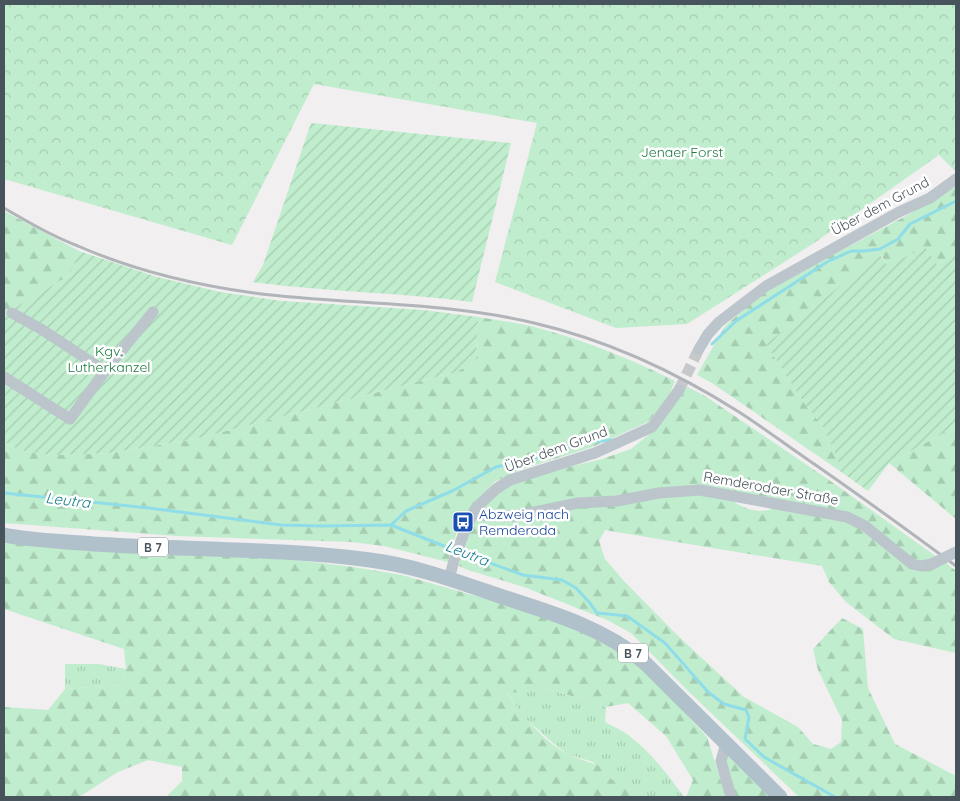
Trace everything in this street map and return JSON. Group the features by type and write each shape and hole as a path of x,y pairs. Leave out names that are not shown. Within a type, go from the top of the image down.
{"main road":[{"name":"B 7","path":"4,535 110,545 344,557 401,566 449,579 559,615 609,637 629,649 780,797"}],"street":[{"name":"Über dem Grund","path":"699,349 708,334 719,322 766,286 899,212 930,198 956,179"},
{"path":"4,377 70,419 105,371 153,312"},
{"path":"12,313 41,329 105,371"},
{"name":"Über dem Grund","path":"449,579 463,533 474,512 487,496 510,480 595,453 652,427 668,408 679,390"},
{"name":"Remderodaer Straße","path":"474,512 487,516 516,516 578,503 617,501 676,491 711,491 847,517 865,526 912,564 921,566 932,564 956,552"},
{"path":"726,743 721,762 730,797"}],"green space":[{"name":"Jenaer Forst","path":"4,4 956,4 956,172 939,155 814,243 687,324 616,328 495,282 537,123 314,84 232,245 4,179"},
{"path":"311,123 511,143 472,302 253,282 263,265"},
{"path":"956,186 956,252 937,265 888,266 881,255 766,344 802,400 824,428 841,466 837,469 712,383 697,375 725,326 767,290 904,217"},
{"path":"4,211 79,251 70,275 4,314"},
{"path":"925,247 937,265 956,252 956,426 889,463 868,491 837,469 840,465 824,428 802,400 766,344 880,255 888,266"},
{"name":"Kgv. Lutherkanzel","path":"79,251 157,277 220,292 282,301 423,310 478,317 476,361 456,372 195,439 109,453 58,455 20,450 4,442 4,314 70,275"},
{"path":"478,317 531,326 568,337 622,357 675,381 667,400 648,422 592,447 523,469 494,482 470,509 457,531 448,562 384,546 351,542 177,536 4,523 4,442 20,450 42,454 109,453 195,439 456,372 476,361"},
{"path":"684,385 705,396 829,480 937,557 916,563 867,524 711,489 497,515 483,509 483,506 508,486 544,473 602,459 631,449 651,433 665,416"},
{"path":"956,426 956,519 889,463"},
{"path":"660,494 727,496 737,504 748,509 769,510 776,506 846,518 904,563 945,562 956,571 956,653 894,639 846,602 829,582 822,566 605,530 599,541 605,559 677,635 744,697 798,727 813,744 831,749 841,742 842,720 818,670 813,649 842,618 863,629 868,688 895,744 956,776 956,797 799,797 688,691 631,633 607,620 524,587 459,566 465,538 471,526 481,518"},
{"path":"4,541 287,559 353,567 402,575 528,611 590,634 642,666 707,737 726,797 686,797 693,780 666,736 628,703 606,707 549,689 507,693 534,727 550,743 573,756 605,768 611,779 650,797 138,797 167,796 182,781 182,767 148,760 118,772 79,797 4,797 4,707 48,710 65,689 121,685 126,669 124,649 4,609"},
{"path":"65,664 99,664 126,669 121,685 65,689"},
{"path":"549,689 606,707 605,722 626,733 639,744 660,766 684,797 650,797 610,779 593,762 567,754 524,717 507,692"},
{"path":"728,754 773,797 735,797 725,755"}],"waterway":[{"path":"712,344 736,321 827,262 851,251 880,249 898,239 910,224 956,201"},
{"path":"391,525 406,511 452,491 496,467 545,456 579,443 613,440"},
{"name":"Leutra","path":"4,493 149,508 281,525 391,525 454,550"},
{"name":"Leutra","path":"460,552 523,575 562,580 576,588 597,613 627,616 665,643 708,692 724,704 746,710 749,717 745,739 764,757 835,797"}],"tunnel":[{"path":"679,390 699,349"}],"railway":[{"path":"4,208 68,242 99,255 164,276 254,293 465,311 534,323 588,338 666,371 715,397 763,428 956,566"}],"place":[{"name":"Abzweig nach Remderoda","path":"463,522"}]}
